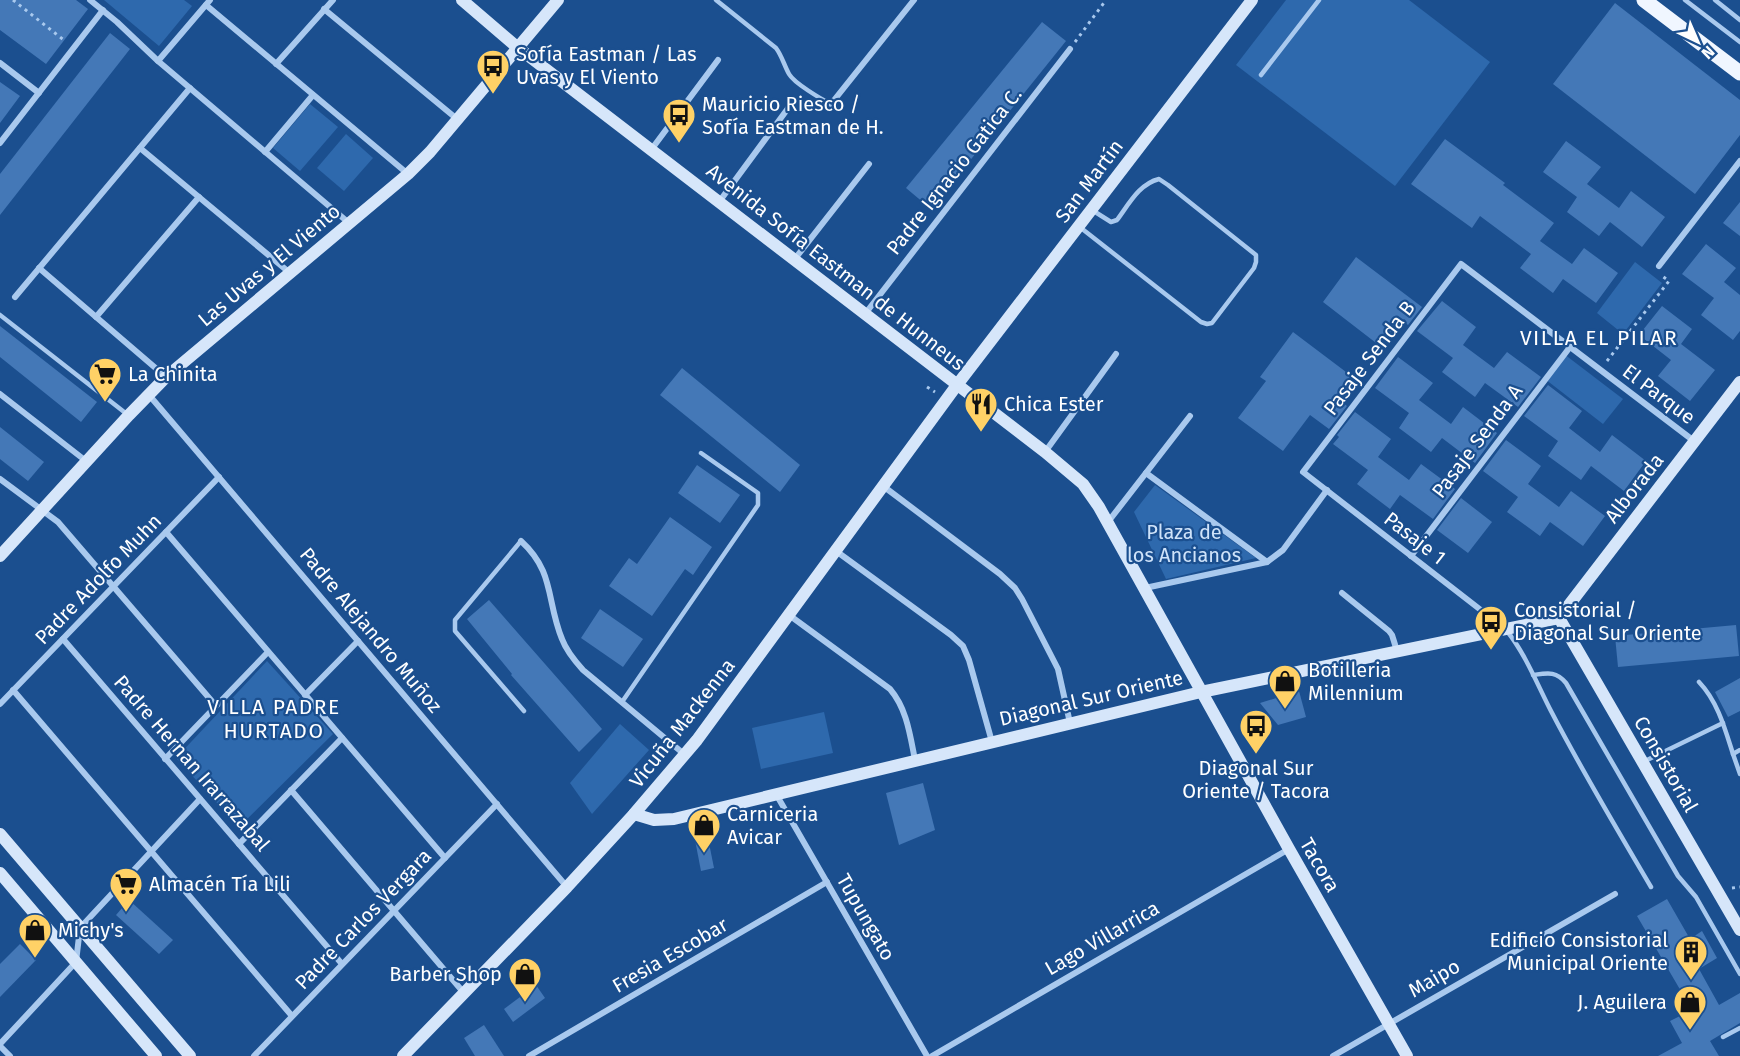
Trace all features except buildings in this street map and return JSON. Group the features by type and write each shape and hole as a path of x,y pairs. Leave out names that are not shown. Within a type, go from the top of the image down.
{"main road":[{"path":"1644,0 1740,73"}],"street":[{"path":"90,0 349,224"},
{"path":"276,64 333,0"},
{"name":"Avenida Sofía Eastman de Hunneus","path":"462,0 517,47 1045,452 1083,484 1099,507 1145,588 1201,692"},
{"name":"Las Uvas y El Viento","path":"0,556 166,377 408,174 430,152 558,0"},
{"path":"831,104 914,0"},
{"name":"San Martín","path":"957,385 1252,0"},
{"path":"158,61 208,2 276,64 408,174"},
{"path":"324,9 457,119"},
{"path":"0,143 103,10"},
{"name":"Padre Ignacio Gatica C.","path":"864,314 1070,49"},
{"path":"651,150 718,60"},
{"path":"0,63 39,93"},
{"path":"15,297 190,88"},
{"path":"265,152 313,95"},
{"path":"719,202 789,107"},
{"path":"140,148 290,273"},
{"path":"1659,266 1740,161"},
{"path":"794,260 869,164"},
{"path":"96,317 199,197"},
{"name":"El Parque","path":"1461,264 1695,441"},
{"name":"Pasaje Senda B","path":"1303,472 1461,264"},
{"path":"39,268 166,377"},
{"name":"Pasaje Senda A","path":"1411,556 1570,347"},
{"path":"1045,452 1116,354"},
{"name":"Alborada","path":"1559,618 1740,382"},
{"name":"Vicuña Mackenna","path":"408,1054 567,887 685,754 957,385"},
{"path":"0,394 86,461"},
{"name":"Padre Alejandro Muñoz","path":"148,394 567,887"},
{"path":"1108,523 1190,416"},
{"name":"Pasaje 1","path":"1303,472 1506,629"},
{"path":"1146,473 1267,562"},
{"name":"Padre Adolfo Muhn","path":"0,704 219,477"},
{"path":"0,479 58,522 216,706"},
{"path":"884,486 1000,574 1015,588 1023,599 1058,669 1070,723"},
{"path":"1145,588 1267,562 1283,550 1327,490"},
{"path":"166,532 445,858"},
{"path":"521,541 535,555 544,570 558,629 568,651 583,670 685,754"},
{"path":"836,551 963,646 992,742"},
{"path":"1342,593 1389,631 1397,651"},
{"path":"789,615 890,689 904,712 915,760"},
{"name":"Diagonal Sur Oriente","path":"634,814 664,821 1201,692 1559,618"},
{"name":"Consistorial","path":"1559,618 1740,930"},
{"name":"Padre Hernan Irarrazabal","path":"63,639 342,964"},
{"path":"305,694 358,641"},
{"path":"165,759 268,652"},
{"path":"13,690 292,1016"},
{"name":"Tacora","path":"1201,692 1407,1056"},
{"path":"239,844 342,738"},
{"path":"291,790 464,993"},
{"name":"Tupungato","path":"776,794 927,1056"},
{"path":"10,1056 0,1045 76,962 80,928 200,799"},
{"name":"Padre Carlos Vergara","path":"254,1056 497,804"},
{"path":"0,834 190,1056"},
{"name":"Lago Villarrica","path":"932,1056 1289,849"},
{"path":"0,873 156,1056"},
{"name":"Fresia Escobar","path":"529,1056 827,882"},
{"name":"Maipo","path":"1333,1056 1615,894"}],"lane":[{"path":"716,0 776,48 783,58 789,75 819,98 831,104"},
{"path":"1261,75 1319,0"},
{"path":"1685,0 1740,42"},
{"path":"1714,0 1740,20"},
{"path":"1079,226 1201,322 1207,324 1212,324 1257,262 1256,255 1159,179 1143,186 1117,220 1111,222 1092,209"},
{"path":"0,315 129,415"},
{"path":"622,702 758,505 758,493 701,453"},
{"path":"521,541 455,620 455,631 524,711"},
{"path":"1506,629 1515,641 1551,712 1651,888"},
{"path":"1533,675 1552,672 1566,683 1678,876 1696,897 1740,974"},
{"path":"1700,682 1708,691 1723,723 1740,774"},
{"path":"1642,762 1723,723"},
{"path":"1733,754 1740,750"},
{"path":"1724,1038 1740,1028"}],"path":[{"path":"13,0 74,47"},
{"path":"1070,49 1106,0"},
{"path":"1601,370 1670,281 1657,272 1659,266"}],"green space":[{"path":"104,0 184,0 192,6 159,46"},
{"path":"1286,0 1409,0 1490,62 1395,186 1236,65"},
{"path":"310,104 338,127 300,171 273,148"},
{"path":"346,134 373,158 344,191 317,168"},
{"path":"1635,262 1662,283 1623,334 1597,313"},
{"path":"1564,354 1623,399 1603,424 1545,379"},
{"name":"Plaza de los Ancianos","path":"1155,485 1256,558 1166,579 1134,512"},
{"path":"267,661 333,734 239,827 176,758"},
{"path":"824,712 833,753 761,769 752,728"},
{"path":"620,724 649,750 592,814 570,783"}],"place":[{"name":"Sofía Eastman / Las Uvas y El Viento","path":"493,95"},
{"name":"Mauricio Riesco / Sofía Eastman de H.","path":"679,144"},
{"name":"La Chinita","path":"105,403"},
{"name":"Chica Ester","path":"981,433"},
{"name":"Consistorial / Diagonal Sur Oriente","path":"1491,651"},
{"name":"Botilleria Milennium","path":"1285,710"},
{"name":"Diagonal Sur Oriente / Tacora","path":"1256,755"},
{"name":"Carniceria Avicar","path":"704,854"},
{"name":"Almacén Tía Lili","path":"126,913"},
{"name":"Michy's","path":"35,959"},
{"name":"Edificio Consistorial Municipal Oriente","path":"1691,981"},
{"name":"Barber Shop","path":"525,1003"},
{"name":"J. Aguilera","path":"1690,1031"}],"district":[{"name":"VILLA EL PILAR","path":"1599,338"},
{"name":"VILLA PADRE HURTADO","path":"274,719"}]}
